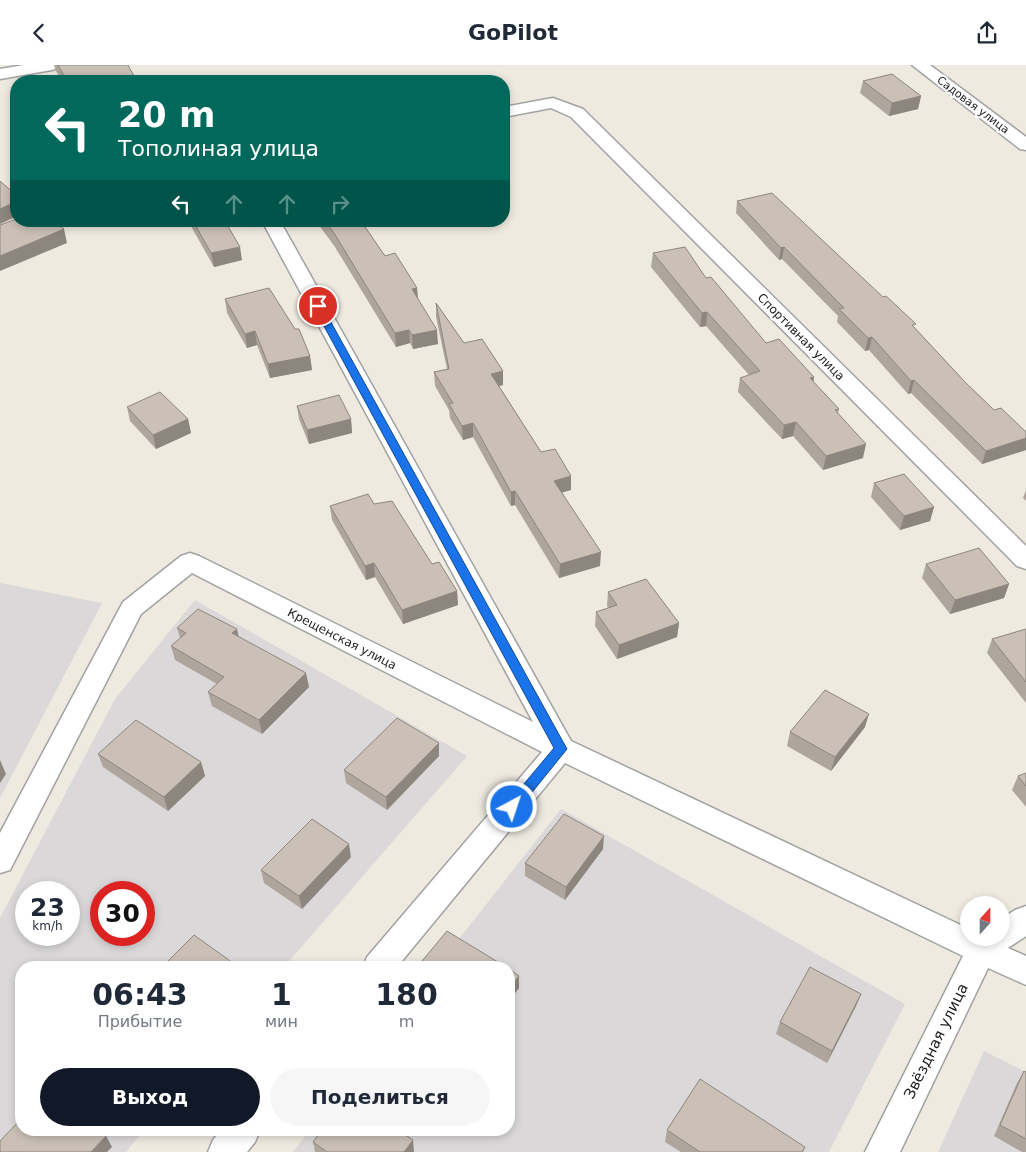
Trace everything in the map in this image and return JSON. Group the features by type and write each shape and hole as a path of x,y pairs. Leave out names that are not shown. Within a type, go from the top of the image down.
{"street":[{"path":"0,74 52,65"},
{"name":"Садовая улица","path":"920,65 1026,145"},
{"name":"Спортивная улица","path":"510,111 553,103 577,113 1026,560"},
{"path":"274,227 561,749 960,926"},
{"name":"Крещенская улица","path":"0,861 132,609 190,562 561,749"},
{"path":"383,961 561,749"},
{"name":"Звёздная улица","path":"1010,930 1026,919"},
{"name":"Звёздная улица","path":"882,1152 991,946"},
{"path":"999,946 1026,971"},
{"path":"225,1152 238,1136"}],"shaded area":[{"path":"0,583 102,603 0,798"},
{"path":"195,600 467,756 289,961 15,961 15,1136 139,1136 126,1152 0,1152 0,918 15,889 15,946 80,946 80,881 19,881 115,699"},
{"path":"561,809 905,1004 829,1152 293,1152 305,1136 515,1136 515,961 442,961"},
{"path":"984,1051 1026,1072 1026,1152 938,1152"}],"building":[{"path":"58,65 128,65 133,75 64,75"},
{"path":"892,74 921,96 892,103 863,81"},
{"path":"0,181 10,190 10,204 0,209"},
{"path":"772,193 883,297 886,296 916,324 912,325 965,382 994,410 1001,408 1026,432 1026,438 986,451 914,380 911,381 872,337 868,338 839,309 844,308 784,247 781,248 737,201"},
{"path":"10,221 10,227 62,227 64,229 0,256 0,225"},
{"path":"196,227 228,227 240,247 211,253"},
{"path":"330,227 365,227 385,256 395,253 417,288 412,289 437,330 412,335 409,330 395,333"},
{"path":"685,247 706,278 711,277 766,343 779,339 814,377 810,378 839,409 835,410 866,444 826,456 796,422 784,425 740,378 760,371 707,312 702,313 653,253"},
{"path":"269,288 295,329 299,329 310,356 268,364 255,331 245,334 225,299"},
{"path":"436,303 464,343 482,339 503,371 491,374 541,452 555,449 571,476 554,481 601,552 560,564 515,491 511,492 473,423 462,426 449,404 453,403 434,372 449,369"},
{"path":"160,392 188,419 153,435 127,407"},
{"path":"339,395 351,419 307,430 297,406"},
{"path":"904,474 934,507 904,516 874,483"},
{"path":"368,494 374,504 392,501 432,564 439,562 457,591 402,610 374,563 365,566 330,506"},
{"path":"979,548 1009,584 955,600 926,564"},
{"path":"646,579 679,623 619,645 596,612 617,605 608,592"},
{"path":"198,609 237,629 232,633 306,673 259,720 208,692 224,677 171,646 186,633 177,628"},
{"path":"1026,629 1026,682 992,639"},
{"path":"825,690 869,714 835,757 790,732"},
{"path":"397,718 439,743 386,797 344,770"},
{"path":"136,720 201,762 164,797 98,754"},
{"path":"1026,773 1026,786 1018,776"},
{"path":"564,814 604,836 566,887 525,863"},
{"path":"312,819 349,844 299,896 261,870"},
{"path":"447,931 496,961 422,961"},
{"path":"194,935 230,961 168,961"},
{"path":"810,967 861,994 832,1051 780,1022"},
{"path":"1024,1071 1026,1072 1026,1139 1000,1125"},
{"path":"700,1079 805,1147 802,1152 700,1152 667,1130"},
{"path":"15,1125 15,1136 106,1136 91,1152 0,1152 0,1141"},
{"path":"318,1136 407,1136 413,1140 404,1152 327,1152 313,1142"}],"route":[{"path":"318,306 561,749 512,807"}]}
